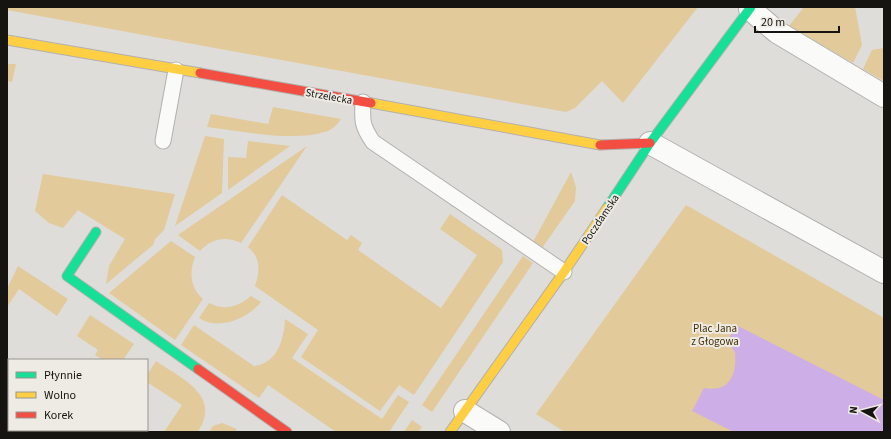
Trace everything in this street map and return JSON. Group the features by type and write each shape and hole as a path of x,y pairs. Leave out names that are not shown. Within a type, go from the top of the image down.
{"street":[{"path":"751,8 777,32 884,96"},
{"name":"Poczdamska","path":"450,432 564,272 650,143 751,8"},
{"name":"Strzelecka","path":"7,40 602,145 650,143"},
{"path":"650,143 884,272"},
{"path":"96,232 67,276 278,429"},
{"path":"465,411 498,432"}],"lane":[{"path":"163,141 176,70"},
{"path":"363,102 362,121 364,130 377,145 564,272"}],"green space":[{"path":"7,7 698,7 623,103 602,81 575,108 566,112 7,10"},
{"path":"804,7 855,7 862,45 853,63 789,26"},
{"path":"884,48 884,81 863,69 872,50"},
{"path":"7,64 16,64 12,82 7,81"},
{"path":"273,107 341,119 334,127 327,131 311,135 297,136 266,135 207,127 211,114 268,124"},
{"path":"205,136 224,139 222,193 175,226"},
{"path":"248,141 290,146 228,190 228,157 246,158"},
{"path":"307,146 241,243 230,239 219,240 209,243 200,251 178,235"},
{"path":"571,172 576,187 575,201 542,248 533,242"},
{"path":"43,174 175,194 164,230 155,239 153,245 106,284 109,266 125,239 78,210 63,228 49,223 35,211"},
{"path":"282,195 347,240 351,235 362,243 358,250 441,308 477,255 440,229 450,214 502,250 503,262 414,395 399,385 380,411 301,357 318,330 255,286 258,275 258,265 255,256 248,247"},
{"name":"Plac Jana z Głogowa","path":"686,205 884,318 884,432 565,432 536,414"},
{"path":"171,241 195,257 191,274 192,280 195,290 203,299 175,340 109,293"},
{"path":"523,256 533,263 432,412 422,405"},
{"path":"18,266 68,299 57,316 19,289 7,307 7,289"},
{"path":"251,296 261,302 248,314 241,318 224,323 215,323 207,322 199,318 209,303 220,307 231,307 241,303"},
{"path":"90,315 134,344 124,359 101,359 95,355 98,350 77,336"},
{"path":"285,319 308,334 292,358 382,419 398,395 409,402 389,432 336,432 268,385 259,398 181,345 194,325 254,366 262,364 269,360 278,349 283,334"},
{"path":"156,361 177,374 196,389 202,398 205,408 204,419 198,432 164,432 182,405 148,383 148,373"},
{"path":"7,364 8,414 7,412"},
{"path":"412,420 422,427 418,432 404,432"},
{"path":"222,423 237,429 235,432 209,432 213,426"},
{"path":"22,431 101,432 23,432"}],"shaded area":[{"path":"736,325 884,400 884,432 734,432 692,411 704,388 720,388 726,385 730,380 735,368 735,352 727,342"}],"traffic: fast":[{"path":"607,208 650,143 751,7"},
{"path":"96,232 67,276 198,369"}],"traffic: slow":[{"path":"7,40 200,73"},
{"path":"371,103 600,145"},
{"path":"450,432 564,272 607,208"}],"traffic: jam":[{"path":"200,73 371,103"},
{"path":"600,145 650,143"},
{"path":"198,369 287,432"}]}
